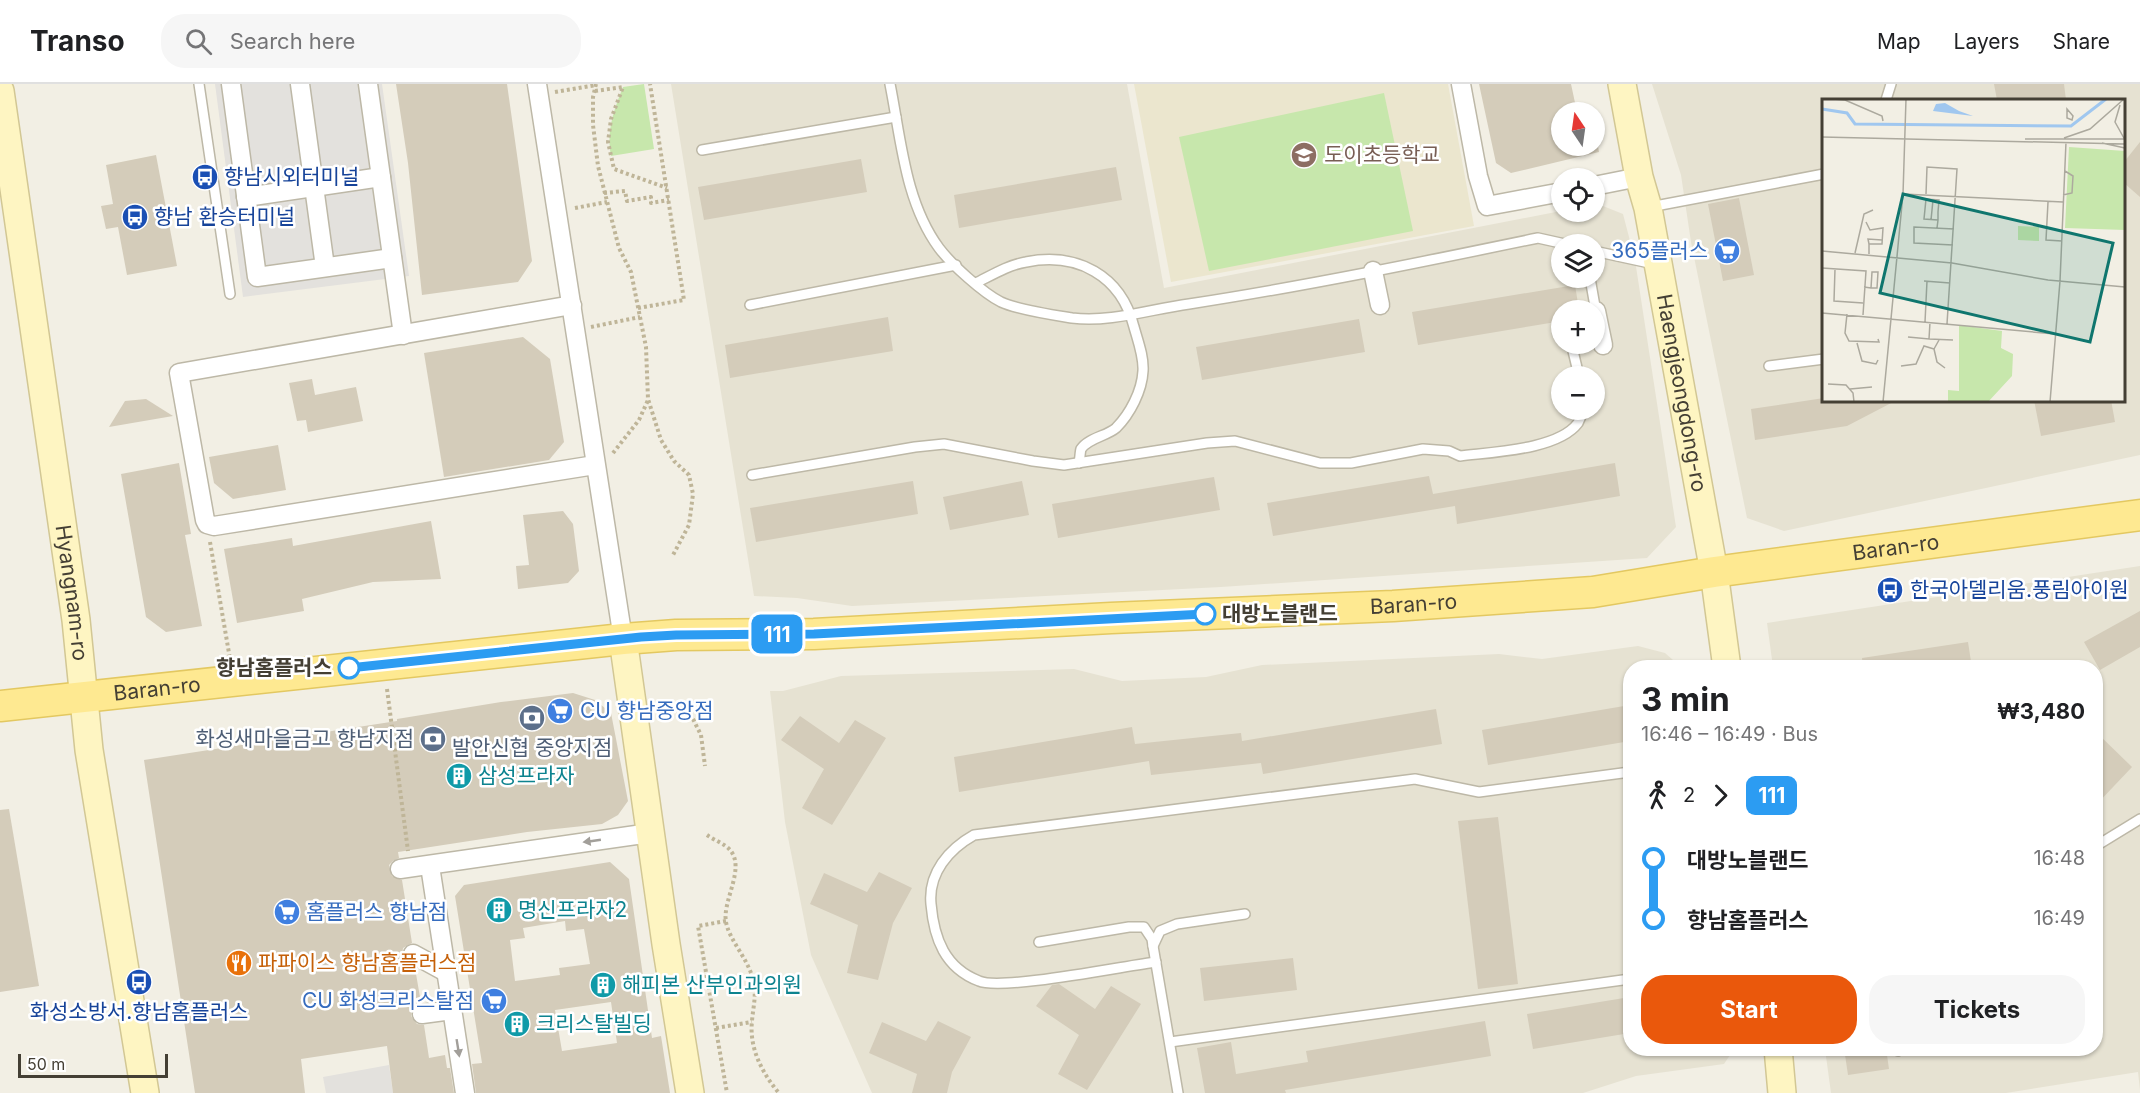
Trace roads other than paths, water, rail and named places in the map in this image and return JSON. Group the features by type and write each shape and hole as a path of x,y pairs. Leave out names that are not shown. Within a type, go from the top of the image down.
{"main road":[{"name":"Baran-ro","path":"0,706 676,635 814,634 1393,606 1593,592 1714,573 2140,515"}],"street":[{"path":"231,84 257,277 392,258"},
{"path":"300,84 325,267"},
{"path":"368,84 403,334"},
{"path":"1461,84 1478,176 1487,206 1551,194"},
{"name":"Haengjeongdong-ro","path":"1622,84 1648,208 1714,573 1726,660"},
{"path":"538,89 690,1093"},
{"name":"Hyangnam-ro","path":"0,91 76,620 89,750 145,1093"},
{"path":"246,196 381,177"},
{"path":"1605,184 1640,177"},
{"path":"1373,271 1380,305"},
{"path":"572,305 179,373 207,524 221,526 595,465"},
{"path":"405,869 430,866 514,843 650,832"},
{"path":"430,866 465,1093"},
{"path":"413,954 446,972"},
{"path":"422,1014 452,1010"},
{"path":"1779,1056 1782,1093"}],"lane":[{"path":"199,84 230,294"},
{"path":"890,84 906,167 918,213 939,248 976,283 1001,302 1035,311 1074,318 1131,315 1281,290 1538,238 1551,241"},
{"path":"1886,99 1891,84"},
{"path":"702,150 896,117"},
{"path":"1648,208 1822,174"},
{"path":"1605,253 1658,265"},
{"path":"976,283 1026,262 1051,260 1077,263 1106,278 1126,302 1143,370 1140,390 1116,428 1088,443 1081,450 1079,463"},
{"path":"750,305 956,265"},
{"path":"1769,366 1822,358"},
{"path":"752,475 944,444 1064,465 1207,443 1235,441 1320,463 1352,463 1423,449 1449,451 1460,456 1545,442 1565,435 1579,420"},
{"path":"1156,962 1015,982 981,982 948,961 932,919 930,900 933,883 944,858 960,843 974,835 1415,779 1479,792 1623,773"},
{"path":"2103,842 2140,819"},
{"path":"1153,946 1160,931 1177,924 1245,914"},
{"path":"1039,942 1129,927 1144,927 1152,939 1178,1093"},
{"path":"1170,1042 1623,981"}],"place":[{"name":"도이초등학교","path":"1304,155"},
{"name":"향남시외터미널","path":"205,177"},
{"name":"향남 환승터미널","path":"135,217"},
{"name":"365플러스","path":"1727,251"},
{"name":"한국아델리움.풍림아이원","path":"1890,590"},
{"name":"대방노블랜드","path":"1205,614"},
{"name":"향남홈플러스","path":"349,668"},
{"name":"CU 향남중앙점","path":"560,711"},
{"name":"발안신협 중앙지점","path":"532,718"},
{"name":"화성새마을금고 향남지점","path":"433,739"},
{"name":"삼성프라자","path":"459,776"},
{"name":"명신프라자2","path":"499,910"},
{"name":"홈플러스 향남점","path":"287,912"},
{"name":"파파이스 향남홈플러스점","path":"239,963"},
{"name":"화성소방서.향남홈플러스","path":"139,982"},
{"name":"해피본 산부인과의원","path":"603,985"},
{"name":"CU 화성크리스탈점","path":"494,1001"},
{"name":"크리스탈빌딩","path":"517,1024"}]}
